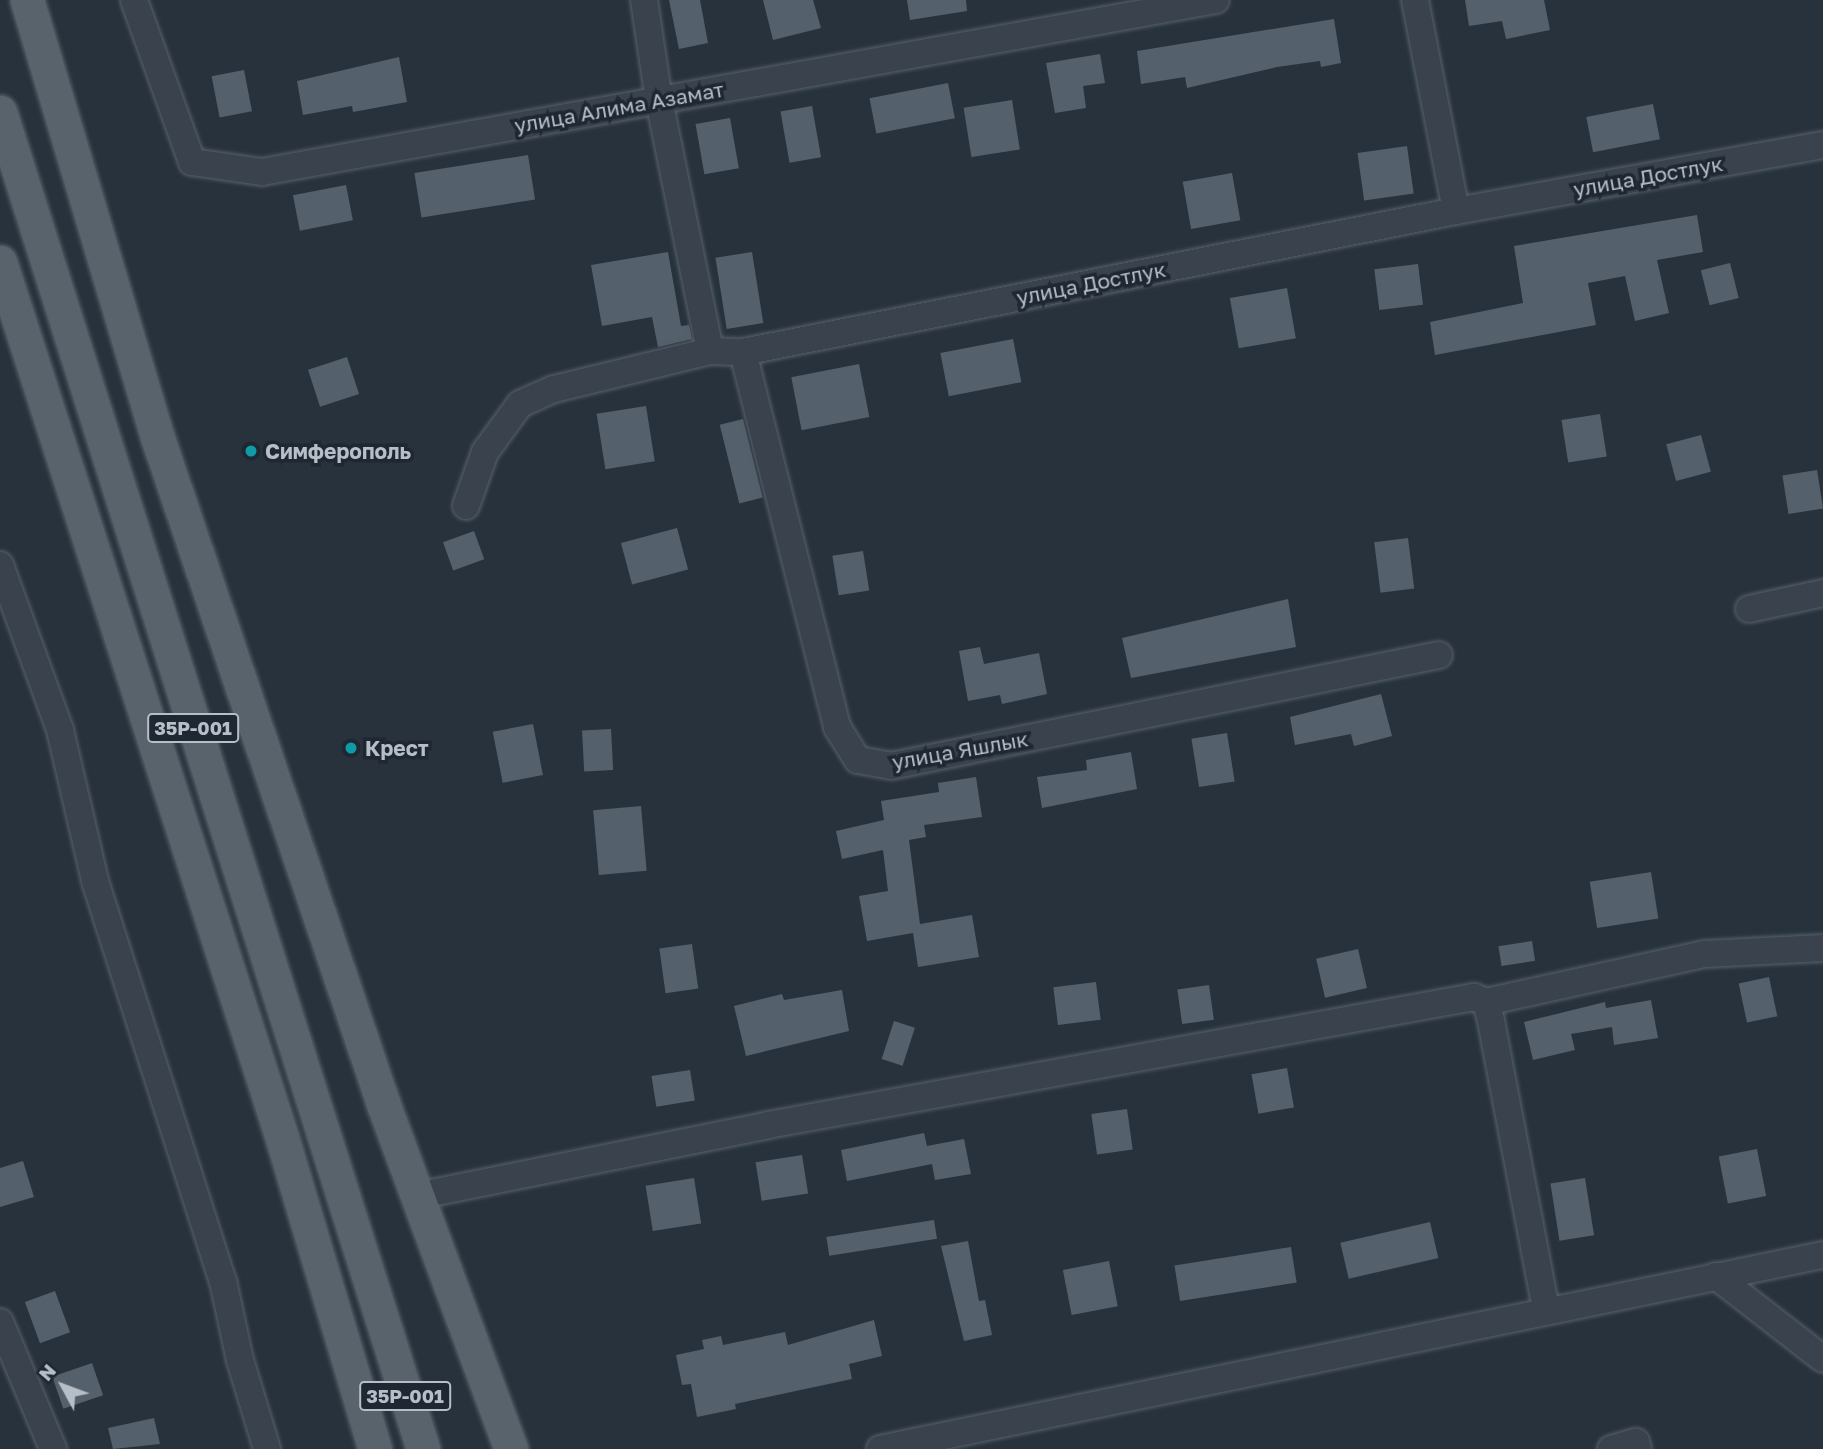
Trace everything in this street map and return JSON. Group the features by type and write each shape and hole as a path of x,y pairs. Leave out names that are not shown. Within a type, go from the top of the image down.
{"main road":[{"path":"27,0 158,439 417,1196 511,1449"},
{"name":"35Р-001","path":"0,112 387,1343 423,1449"},
{"name":"35Р-001","path":"0,262 279,1128 346,1364 375,1449"}],"street":[{"name":"улица Алима Азамат","path":"134,0 192,162 262,172 1216,0"},
{"path":"644,0 659,100 710,351"},
{"path":"1415,0 1456,211"},
{"name":"улица Достлук","path":"466,506 485,452 520,404 554,389 710,351 743,352 1456,211 1823,145"},
{"name":"улица Яшлык","path":"743,352 837,727 858,761 891,766 1439,655"},
{"path":"0,565 60,730 95,881 223,1282 240,1360 267,1449"},
{"path":"1749,608 1823,593"},
{"path":"417,1196 768,1125 1474,997 1486,1002 1705,954 1823,948"},
{"path":"1486,1002 1546,1309"},
{"path":"885,1449 1546,1309 1823,1255"},
{"path":"1716,1276 1823,1359"},
{"path":"0,1322 52,1449"},
{"path":"1611,1449 1636,1442 1638,1449"}],"building":[{"path":"669,0 700,0 708,43 679,49"},
{"path":"763,0 813,0 821,28 773,40"},
{"path":"907,0 966,0 967,11 910,20"},
{"path":"1465,0 1544,0 1550,30 1506,39 1502,21 1469,26"},
{"path":"1334,19 1341,63 1321,67 1320,61 1277,67 1187,88 1185,77 1141,84 1137,51"},
{"path":"1100,54 1105,83 1083,86 1086,108 1055,113 1046,63"},
{"path":"399,57 407,102 353,112 352,106 303,115 297,81"},
{"path":"244,70 252,111 220,118 212,76"},
{"path":"948,83 955,118 876,134 869,98"},
{"path":"1012,100 1020,149 971,157 964,108"},
{"path":"1653,104 1660,139 1593,152 1586,117"},
{"path":"812,106 821,157 790,163 780,112"},
{"path":"730,118 739,168 704,174 696,124"},
{"path":"1407,146 1414,194 1364,200 1357,153"},
{"path":"528,155 535,199 421,217 414,173"},
{"path":"1232,173 1240,220 1191,229 1183,182"},
{"path":"346,185 353,220 300,231 293,195"},
{"path":"1697,215 1703,252 1657,260 1669,313 1635,321 1625,276 1588,283 1596,325 1435,355 1430,322 1523,303 1514,246"},
{"path":"668,252 681,326 689,325 692,339 658,347 652,317 602,326 591,265"},
{"path":"752,252 763,323 727,329 715,258"},
{"path":"1730,263 1739,298 1710,305 1701,270"},
{"path":"1418,264 1423,305 1379,310 1374,269"},
{"path":"1287,288 1296,338 1239,348 1230,298"},
{"path":"1013,339 1021,382 949,396 940,353"},
{"path":"347,357 359,394 320,407 308,370"},
{"path":"859,364 869,417 802,430 791,377"},
{"path":"646,406 655,461 605,469 597,414"},
{"path":"1600,414 1607,456 1568,463 1561,420"},
{"path":"743,419 763,498 739,503 720,425"},
{"path":"1701,435 1711,472 1676,481 1666,444"},
{"path":"1817,470 1823,509 1789,514 1782,475"},
{"path":"677,528 688,570 632,585 621,543"},
{"path":"474,531 484,559 453,570 443,542"},
{"path":"1408,538 1414,589 1380,593 1374,542"},
{"path":"863,551 869,591 839,595 832,556"},
{"path":"1288,599 1296,647 1131,678 1122,638"},
{"path":"980,647 984,664 1039,653 1047,694 1002,704 1000,695 968,701 959,651"},
{"path":"1381,694 1392,736 1354,746 1351,734 1295,745 1290,717"},
{"path":"533,724 543,775 503,783 493,732"},
{"path":"611,729 613,770 584,771 582,731"},
{"path":"1227,733 1235,781 1199,787 1191,739"},
{"path":"1131,752 1137,789 1042,808 1037,777 1087,770 1086,760"},
{"path":"976,777 982,817 924,825 926,837 909,840 920,924 972,915 979,957 918,967 913,933 867,941 859,896 888,891 883,850 842,859 836,831 884,820 881,801 939,792 938,783"},
{"path":"641,806 647,871 599,875 593,810"},
{"path":"1651,872 1658,918 1597,928 1590,882"},
{"path":"1532,941 1535,961 1502,966 1498,946"},
{"path":"692,944 698,989 666,993 659,949"},
{"path":"1358,949 1367,988 1325,998 1316,959"},
{"path":"1769,977 1777,1016 1747,1023 1739,983"},
{"path":"1096,982 1101,1020 1058,1025 1053,987"},
{"path":"1209,985 1214,1020 1182,1024 1177,989"},
{"path":"842,990 849,1031 746,1056 734,1006 782,994 784,1000"},
{"path":"1651,1000 1658,1038 1614,1045 1612,1027 1571,1034 1575,1050 1533,1060 1524,1022 1605,1002 1606,1008"},
{"path":"894,1021 915,1028 903,1066 882,1059"},
{"path":"1287,1068 1294,1107 1258,1114 1252,1074"},
{"path":"690,1070 695,1101 656,1107 651,1076"},
{"path":"1127,1109 1133,1150 1097,1155 1091,1114"},
{"path":"924,1133 927,1146 964,1139 971,1174 935,1180 932,1164 847,1181 841,1150"},
{"path":"1757,1149 1766,1196 1728,1204 1719,1156"},
{"path":"802,1155 808,1194 762,1201 756,1162"},
{"path":"23,1161 34,1197 0,1207 0,1168"},
{"path":"694,1178 701,1223 653,1231 646,1186"},
{"path":"1585,1178 1594,1235 1560,1241 1550,1183"},
{"path":"934,1220 937,1239 829,1256 826,1237"},
{"path":"1430,1222 1438,1258 1349,1279 1340,1243"},
{"path":"968,1241 979,1301 985,1300 992,1335 964,1341 941,1246"},
{"path":"1291,1247 1297,1283 1180,1301 1174,1265"},
{"path":"1109,1261 1118,1306 1072,1315 1063,1270"},
{"path":"55,1291 70,1332 40,1343 25,1302"},
{"path":"874,1320 882,1356 849,1364 852,1379 735,1404 736,1409 697,1417 691,1384 682,1385 676,1355 704,1349 702,1340 721,1336 723,1345 785,1332 788,1345"},
{"path":"92,1363 103,1395 63,1409 52,1377"},
{"path":"154,1418 160,1444 113,1449 108,1428"}],"place":[{"name":"Симферополь","path":"251,451"},
{"name":"Крест","path":"351,748"}]}
